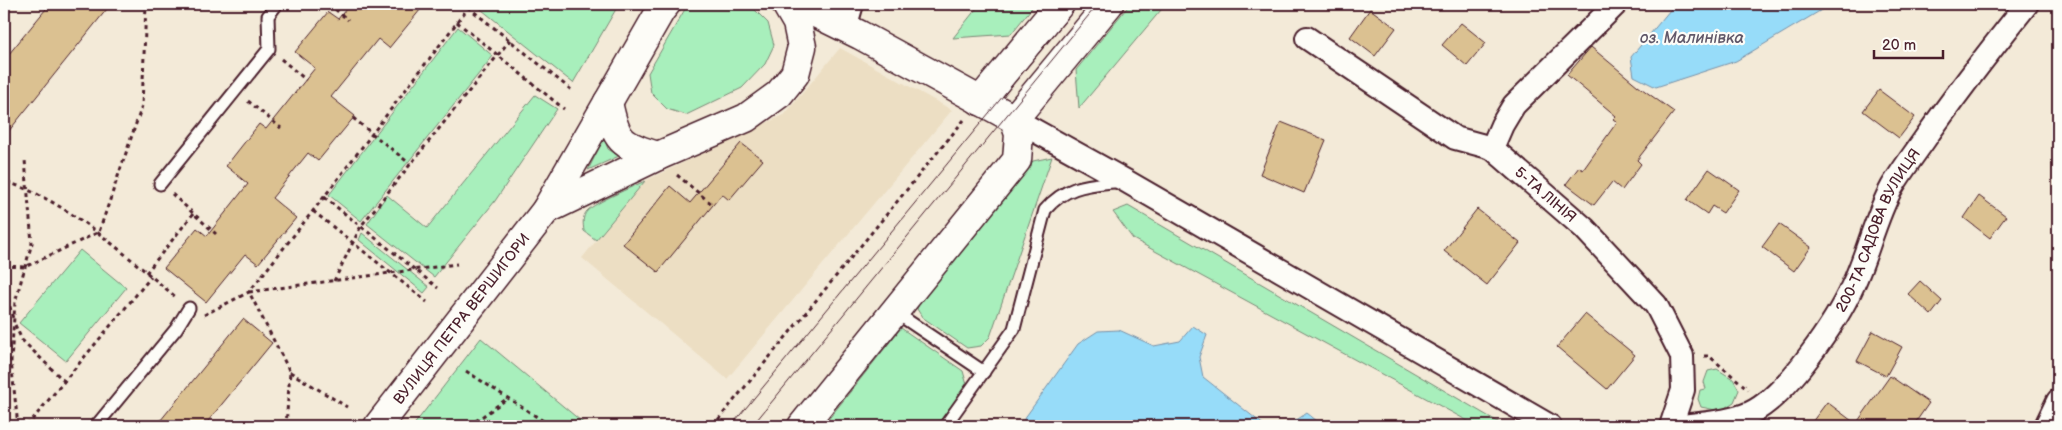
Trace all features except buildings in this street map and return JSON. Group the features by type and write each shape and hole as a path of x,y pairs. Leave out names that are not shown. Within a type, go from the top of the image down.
{"main road":[{"path":"786,4 797,23 802,47 823,36 840,33 852,22"},
{"path":"797,4 852,22 1014,120 1019,134 1017,160 802,426"},
{"path":"980,101 1060,4"},
{"path":"1014,120 1109,4"},
{"name":"ВУЛИЦЯ ПЕТРА ВЕРШИГОРИ","path":"378,426 546,210 608,102 659,6"},
{"name":"ВУЛИЦЯ ПЕТРА ВЕРШИГОРИ","path":"546,210 665,163 746,118 778,94 795,74 802,47"},
{"path":"608,102 612,123 619,138 634,149 665,163"}],"street":[{"path":"1492,148 1502,124 1514,105 1616,4"},
{"name":"200-ТА САДОВА ВУЛИЦЯ","path":"1683,426 1706,425 1750,413 1780,391 1827,330 1849,293 1876,219 1893,186 1959,90 2027,4"},
{"name":"5-ТА ЛІНІЯ","path":"1307,38 1455,138 1492,148 1584,228 1656,305 1682,356 1683,390 1671,426"},
{"path":"1014,120 1126,181 1550,426"},
{"path":"2046,426 2058,401"}],"lane":[{"path":"160,184 269,49 268,16 277,4"},
{"path":"945,426 1014,329 1045,210 1055,198 1072,188 1126,181"},
{"path":"96,426 176,329 189,308"},
{"path":"895,312 984,372"}],"path":[{"path":"4,266 25,267 99,232 142,106 146,4"},
{"path":"330,4 348,20"},
{"path":"249,292 373,134 469,5 574,92"},
{"path":"457,22 564,109"},
{"path":"334,281 360,226 510,40"},
{"path":"269,49 306,80"},
{"path":"236,91 281,128"},
{"path":"712,426 980,101"},
{"path":"353,118 410,164"},
{"path":"18,426 11,362 15,302 32,243 25,160"},
{"path":"665,163 713,205"},
{"path":"7,182 27,188 99,232 189,308"},
{"path":"160,184 216,234"},
{"path":"324,197 438,288"},
{"path":"313,211 427,302"},
{"path":"146,273 193,214"},
{"path":"176,329 249,292 457,264"},
{"path":"27,426 151,277"},
{"path":"4,283 14,323 22,340 64,381"},
{"path":"249,292 290,372 286,426"},
{"path":"1682,356 1709,356 1766,403"},
{"path":"466,371 551,426"},
{"path":"290,372 348,406"},
{"path":"469,426 508,398"}],"shaded area":[{"path":"840,48 952,110 727,379 582,258 645,181 785,114"}],"green space":[{"path":"478,4 619,4 573,83 477,6"},
{"path":"688,4 749,4 768,23 774,45 765,64 742,88 686,115 667,109 651,93 648,73"},
{"path":"980,4 1035,4 1011,34 953,38"},
{"path":"1130,4 1166,4 1079,108 1076,70"},
{"path":"458,27 493,56 361,221 329,195"},
{"path":"535,95 557,109 495,201 434,277 367,224 387,195 427,228"},
{"path":"604,138 608,149 619,156 588,170"},
{"path":"1052,157 990,337 981,346 967,348 922,317 917,309 921,299 1033,161"},
{"path":"645,181 596,240 584,231 583,223 587,211 606,199"},
{"path":"1128,206 1505,426 1477,426 1133,239 1113,212"},
{"path":"362,233 429,287 424,293 359,240"},
{"path":"80,250 126,288 66,361 19,323"},
{"path":"901,328 963,371 967,385 936,426 823,426"},
{"path":"481,338 587,426 413,426"},
{"path":"1717,369 1733,379 1739,390 1734,402 1720,411 1701,407 1698,399 1700,390 1706,389 1704,382 1708,371"}],"water":[{"name":"оз. Малинівка","path":"1675,4 1824,4 1823,9 1736,61 1656,87 1634,76 1631,57"},
{"path":"1193,326 1207,335 1199,357 1203,377 1265,426 1019,426 1078,344 1098,331 1119,330 1154,346 1180,341"},
{"path":"1307,413 1317,421 1316,426 1282,426 1289,425"}],"tram line":[{"path":"731,426 1079,4"},
{"path":"752,426 1098,4"}]}
